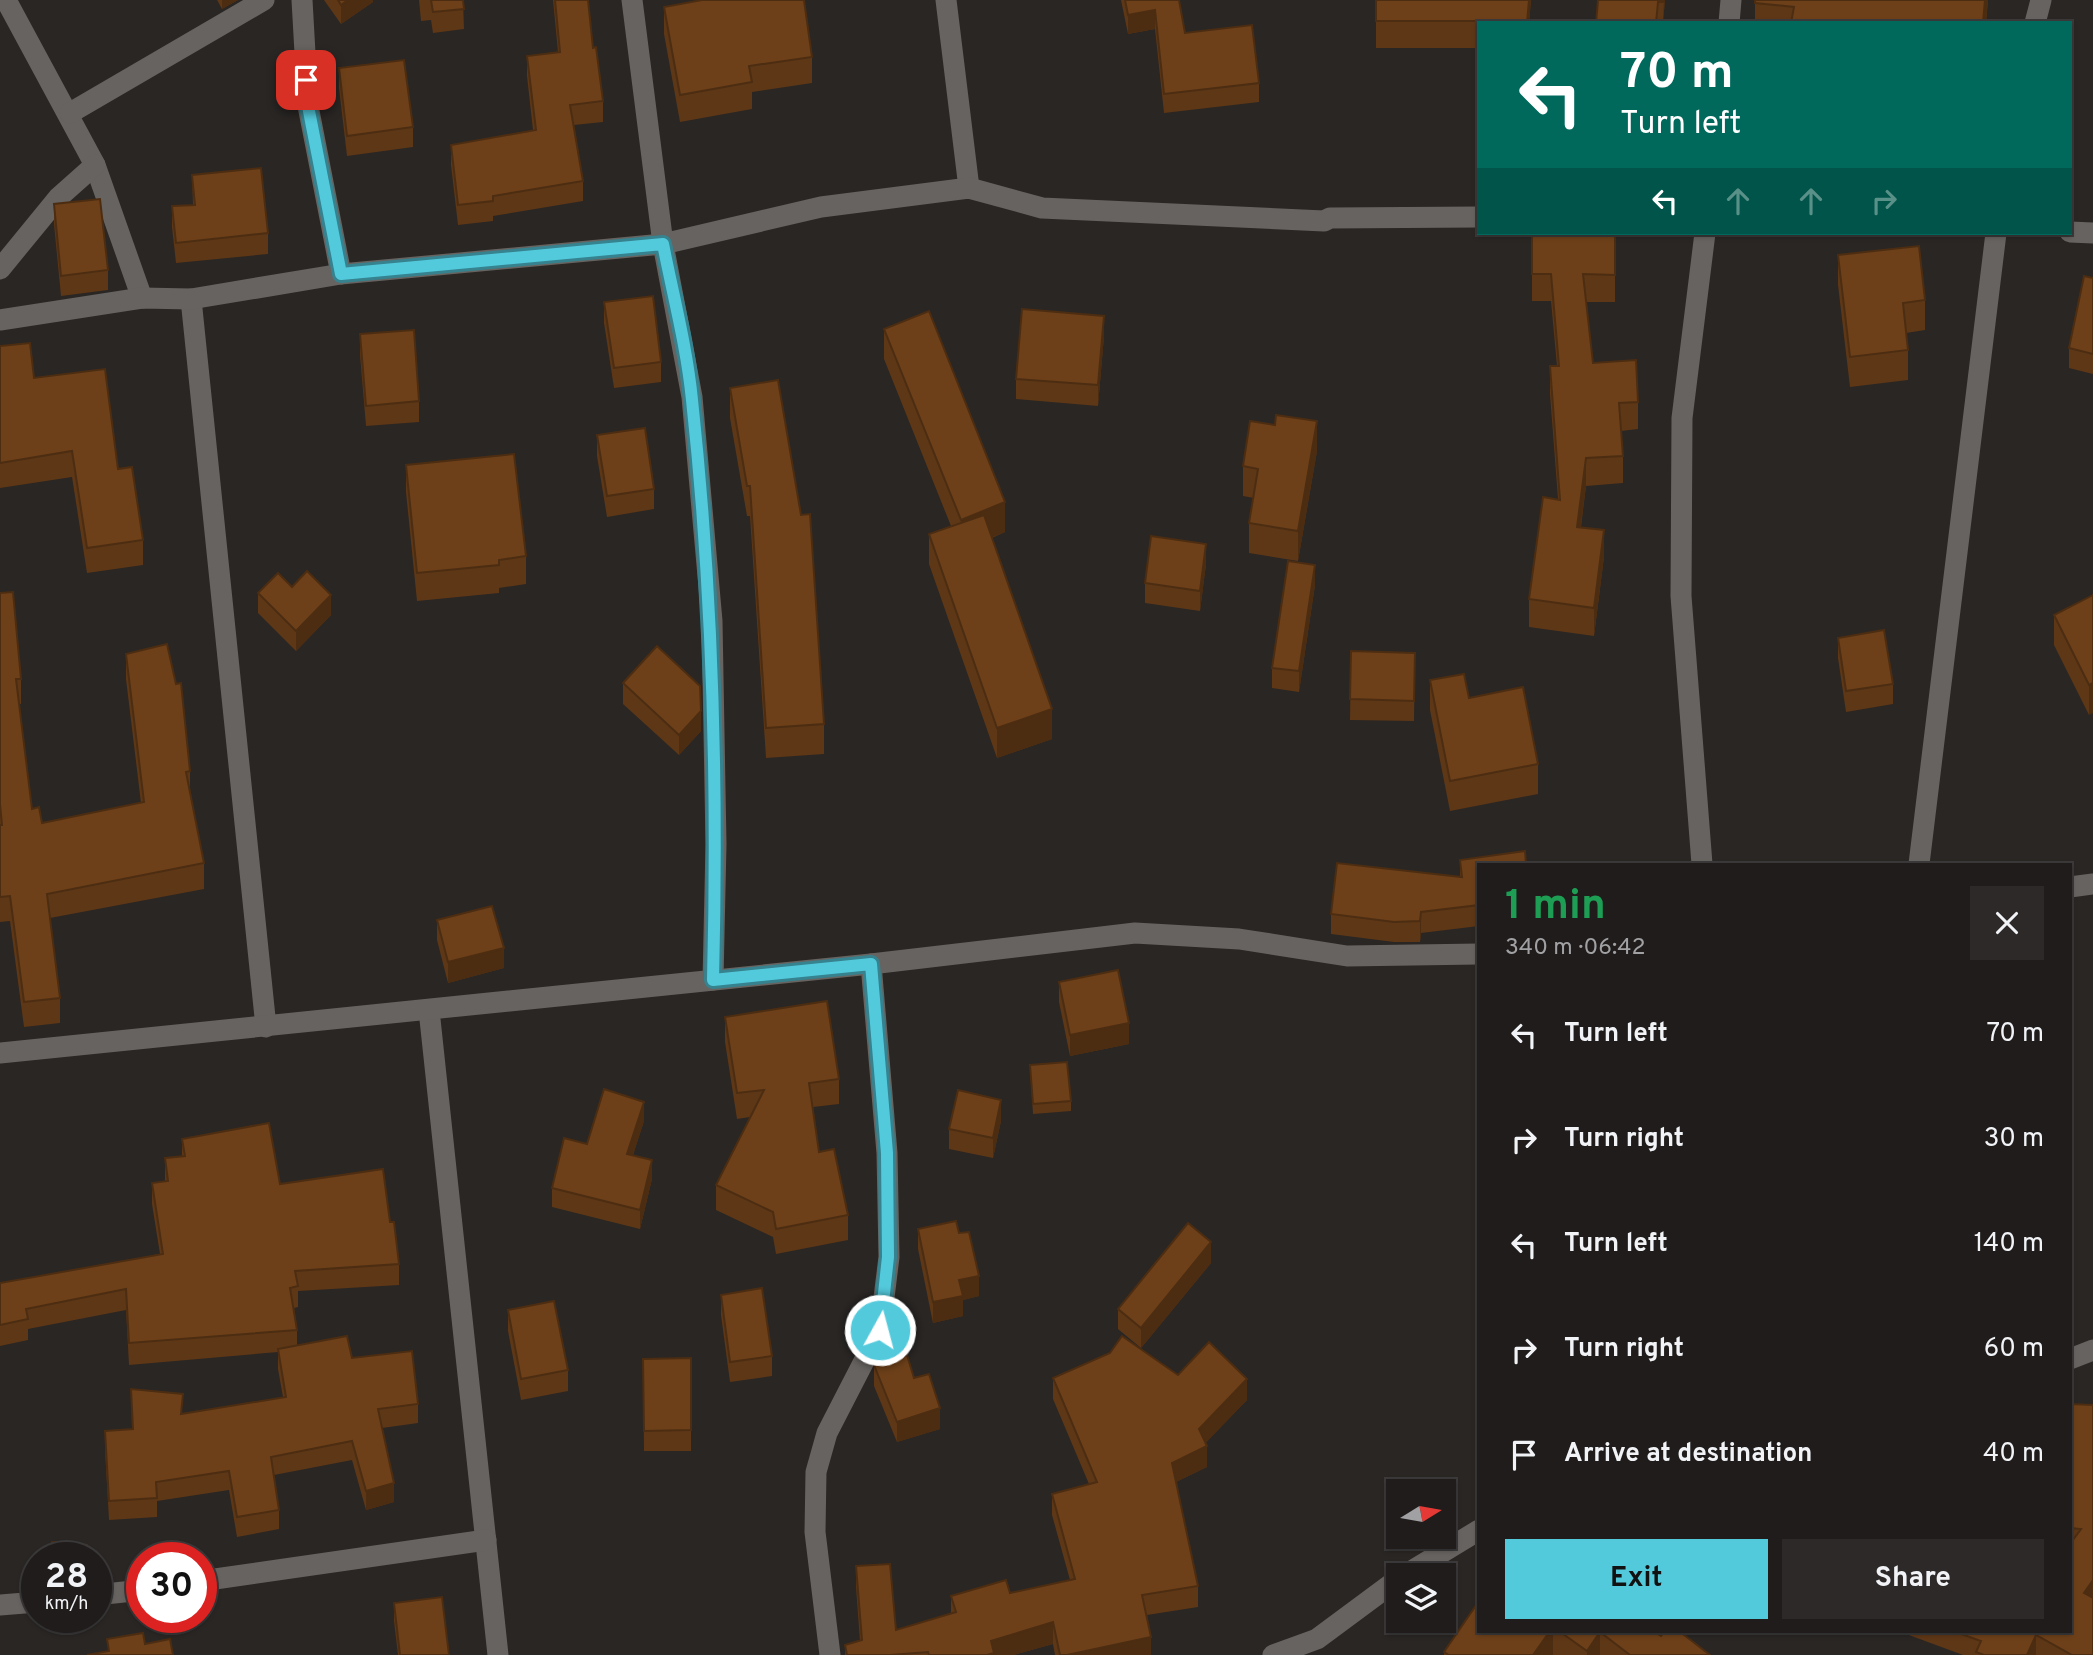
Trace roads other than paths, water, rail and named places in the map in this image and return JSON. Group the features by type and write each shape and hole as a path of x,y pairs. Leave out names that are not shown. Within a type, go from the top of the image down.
{"street":[{"path":"6,0 70,113 95,165 142,298"},
{"path":"70,113 264,0"},
{"path":"302,0 308,106 341,274"},
{"path":"632,0 663,244 692,397 712,621 716,844 713,980"},
{"path":"946,0 968,188"},
{"path":"1729,21 1731,0"},
{"path":"2036,21 2041,0"},
{"path":"0,269 59,197 95,165"},
{"path":"0,320 142,298 191,299 341,274 663,244 821,207 968,188 1042,208 1324,221 1330,218 1477,217"},
{"path":"2072,232 2093,233"},
{"path":"1702,863 1681,596 1682,418 1705,235"},
{"path":"1919,863 1996,235"},
{"path":"191,299 266,1027"},
{"path":"2072,887 2093,884"},
{"path":"0,1053 871,964 1135,933 1239,939 1347,956 1477,954"},
{"path":"830,1655 815,1532 816,1472 827,1433 880,1330 888,1257 887,1153 871,964"},
{"path":"429,1010 498,1655"},
{"path":"2072,1358 2093,1350"},
{"path":"1425,1563 1477,1531"},
{"path":"217,1579 486,1540"},
{"path":"1273,1655 1317,1639 1386,1588"},
{"path":"0,1605 21,1603"}]}
